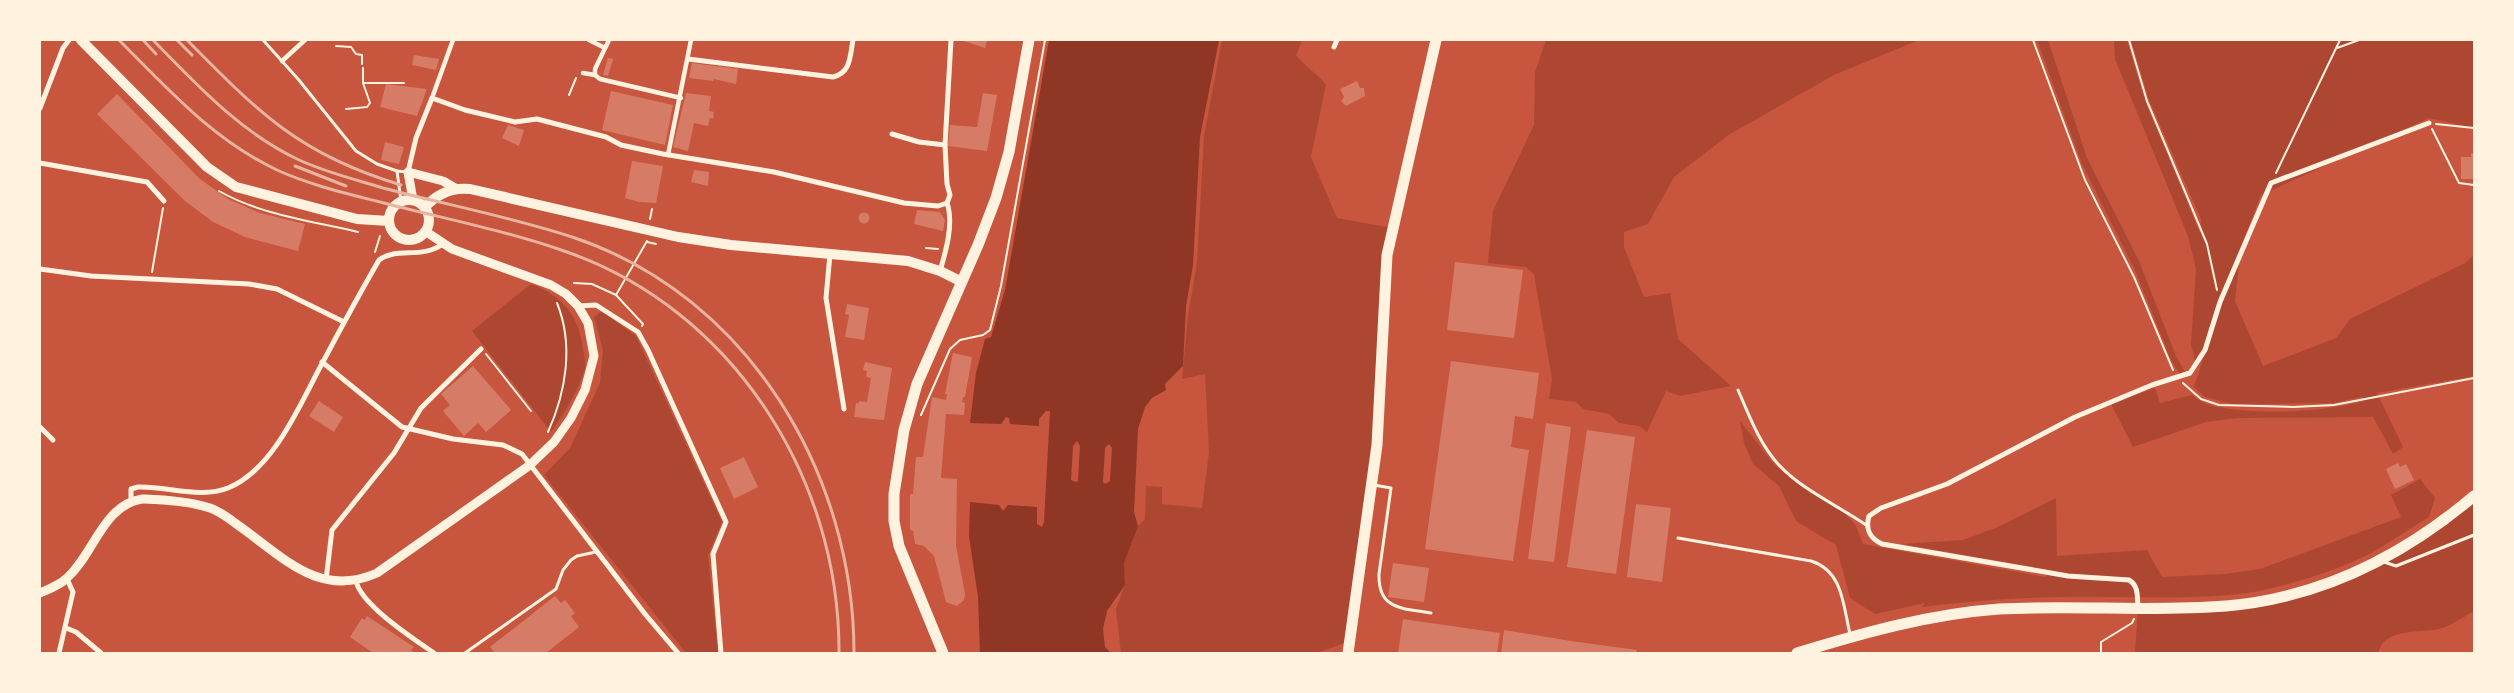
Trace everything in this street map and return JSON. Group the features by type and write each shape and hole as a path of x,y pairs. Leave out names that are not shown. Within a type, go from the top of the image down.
{"main road":[{"path":"80,40 207,167 236,187 348,217 389,218"},
{"path":"943,653 899,546 893,509 904,430 910,404 996,198 1008,152 1029,40"},
{"path":"1348,653 1377,445 1387,255 1436,40"},
{"path":"425,207 451,190 470,189 678,236 731,245 908,261 940,271 962,282"},
{"path":"413,200 425,207 429,218 427,229 417,238 404,239 393,232 389,218 395,206 401,201 413,200"},
{"path":"1796,653 1918,620 1998,610 2210,606 2248,603 2311,589 2381,561 2430,531 2474,496"}],"street":[{"path":"40,108 42,98 63,48 69,40"},
{"path":"282,61 305,40"},
{"path":"413,200 408,172 416,138 453,40"},
{"path":"589,40 605,48"},
{"path":"594,75 609,40"},
{"path":"668,155 681,98 691,40"},
{"path":"688,60 833,77 841,75 847,69 853,40"},
{"path":"432,98 465,110 515,122 537,119 606,137 621,145 668,155 774,172 904,203 938,206 946,203 950,195 947,184 945,144 951,40"},
{"path":"1334,47 1337,40"},
{"path":"583,73 594,75 600,79 681,98"},
{"path":"2138,608 2137,590 2129,580 2068,576 1882,544 1874,540 1868,532 1866,524 1869,516 1874,511 1947,484 2075,417 2190,373 2205,350 2220,302 2271,183 2429,123"},
{"path":"892,134 920,142 945,144"},
{"path":"40,163 147,182 164,201"},
{"path":"408,172 443,181 451,190"},
{"path":"940,271 946,251 950,212 946,203"},
{"path":"40,592 67,579 82,563 119,508 131,501 156,500 210,508 295,566 326,580 345,583 356,581 377,573 530,465 562,433 582,397 591,374 594,356 588,323 578,306 551,285 458,252 443,244 427,229"},
{"path":"131,501 131,489 138,487 211,492 228,488 244,479 267,457 287,430 378,260 386,254 432,252 443,244"},
{"path":"830,254 826,298 844,408"},
{"path":"40,269 91,276 249,284 277,289 344,322"},
{"path":"578,306 596,305 638,332 648,350 726,522 713,554 721,653"},
{"path":"326,580 332,530 394,453 421,408 481,349"},
{"path":"322,362 360,391 395,423 453,439 510,447 522,454 596,552 678,653"},
{"path":"40,427 52,440"},
{"path":"59,653 73,592 67,579"},
{"path":"356,581 358,590 372,606 434,653"},
{"path":"66,628 76,632 100,653"}],"lane":[{"path":"262,40 282,61 356,151 365,158 397,171 408,172"},
{"path":"397,171 401,201"},
{"path":"1738,390 1757,434 1778,464 1804,487 1866,524"},
{"path":"1372,484 1391,488 1379,574 1378,588 1382,597 1393,606 1431,612"},
{"path":"2381,561 2396,566 2474,535"},
{"path":"1678,538 1811,561 1824,565 1832,574 1839,590 1851,637"},
{"path":"465,653 556,590 563,570 571,560 577,556 596,552"}],"path":[{"path":"920,416 950,349 960,340 983,335 990,330 1001,286 1044,40"},
{"path":"2034,40 2084,180 2134,277 2177,377 2201,399 2219,405 2251,408 2334,405 2474,378"},
{"path":"2129,40 2147,101 2207,244 2220,302"},
{"path":"2271,183 2340,40"},
{"path":"2337,48 2359,40"},
{"path":"336,46 351,47 356,54 362,55 363,83 370,103 367,107 346,109"},
{"path":"569,95 578,73 583,73"},
{"path":"363,83 404,82"},
{"path":"2429,123 2474,128"},
{"path":"2429,123 2459,183 2474,185"},
{"path":"219,191 237,201 263,210 358,232"},
{"path":"151,279 164,201"},
{"path":"649,226 652,209"},
{"path":"616,295 647,242 648,234"},
{"path":"374,255 380,236"},
{"path":"926,248 940,249"},
{"path":"574,283 592,284 616,295 643,324 638,332"},
{"path":"548,432 559,403 566,360 565,332 557,303"},
{"path":"481,349 531,411"},
{"path":"2101,653 2101,642 2132,622 2138,608"}],"shaded area":[{"path":"1049,40 1219,40 1200,137 1193,265 1186,306 1183,366 1165,384 1166,390 1152,398 1145,407 1138,429 1134,512 1138,526 1124,563 1125,585 1107,611 1103,629 1105,647 1111,653 980,653 978,597 969,536 970,502 999,505 1003,511 1008,505 1037,507 1037,524 1042,527 1044,522 1050,411 1046,411 1039,419 1039,426 1010,424 1009,418 1006,417 1001,424 970,423 976,373 985,339 991,337 1005,290","holes":["1077,441 1080,446 1078,481 1076,482 1071,480 1073,446","1109,444 1112,448 1110,481 1105,484 1103,482 1105,448"]},
{"path":"1222,40 1302,40 1296,56 1326,84 1311,157 1337,218 1392,228 1377,445 1350,641 1317,653 1121,653 1116,609 1125,585 1124,563 1138,526 1145,519 1146,486 1162,487 1162,504 1202,508 1209,452 1205,374 1182,379 1188,316 1197,262 1204,136"},
{"path":"1546,40 1919,40 1834,75 1730,134 1674,177 1648,224 1624,232 1624,247 1644,297 1670,293 1678,339 1731,386 1680,396 1666,391 1647,432 1639,426 1619,423 1609,414 1583,409 1576,402 1549,399 1552,379 1534,274 1526,267 1488,263 1493,211 1534,125 1535,72"},
{"path":"2037,40 2048,40 2087,158 2139,261 2176,356 2185,372 2180,374 2171,360 2135,270 2082,164"},
{"path":"2114,40 2127,40 2145,101 2200,233 2201,219 2149,100 2131,40 2474,40 2474,128 2429,118 2261,195 2241,247 2235,301 2263,366 2336,338 2350,319 2465,263 2474,255 2474,376 2377,393 2403,447 2393,454 2372,415 2372,417 2237,418 2206,422 2133,447 2111,404 2155,388 2160,403 2192,395 2212,406 2248,411 2309,410 2364,401 2362,397 2334,403 2232,404 2205,397 2194,387 2206,350 2199,353 2195,361 2191,344 2196,269 2188,236 2115,59"},
{"path":"531,284 552,294 567,308 578,326 585,358 585,368 575,394 551,432 472,331"},
{"path":"602,311 636,336 722,522 708,555 718,653 686,653 544,475 570,448 600,383 603,350 594,317"},
{"path":"1740,421 1773,463 1804,489 1840,509 1855,524 1863,544 2045,577 2051,570 1902,544 1963,540 1998,527 2056,498 2057,556 2147,550 2162,577 2225,574 2260,569 2401,517 2391,495 2420,479 2435,498 2429,517 2355,561 2301,580 2250,593 2210,596 2037,598 1991,600 1922,607 1925,603 1875,614 1850,598 1836,545 1796,521 1779,486 1753,464 1744,443"},
{"path":"2474,496 2474,611 2448,626 2394,635 2381,645 2378,653 2135,653 2138,608 2226,606 2348,576"}],"building":[{"path":"961,40 987,40 985,48"},
{"path":"414,55 439,59 436,70 412,65"},
{"path":"608,58 613,59 608,76 603,75"},
{"path":"692,63 738,69 736,84 714,79 713,81 689,78"},
{"path":"1357,81 1360,88 1364,88 1365,96 1346,106 1341,101 1344,97 1340,89"},
{"path":"386,84 427,89 417,116 380,107"},
{"path":"611,91 673,105 665,145 602,130"},
{"path":"686,93 711,96 709,111 714,112 713,119 710,118 708,126 694,123 688,151 673,147"},
{"path":"983,93 997,95 987,151 948,146 950,125 977,127"},
{"path":"117,94 200,179 228,199 260,213 305,224 298,251 245,237 213,222 185,201 97,114"},
{"path":"508,125 524,130 519,146 502,138"},
{"path":"385,142 404,147 399,164 381,160"},
{"path":"2471,153 2474,153 2474,179 2461,179 2461,157 2471,157"},
{"path":"632,161 663,166 656,203 639,202 625,198"},
{"path":"694,170 709,172 708,186 691,182"},
{"path":"917,210 940,212 945,220 943,231 914,224"},
{"path":"864,212 870,218 864,224 858,218"},
{"path":"1455,262 1523,270 1514,338 1447,330"},
{"path":"847,304 869,308 864,340 845,337 849,315 845,314"},
{"path":"953,353 972,357 965,397 963,397 962,402 965,403 964,415 946,414 941,478 957,479 956,546 965,594 964,600 957,606 946,602 934,556 924,546 915,544 913,531 910,530 910,494 913,494 916,457 923,457 932,397 946,400 947,394 945,394"},
{"path":"1451,361 1539,373 1533,419 1515,416 1511,447 1529,450 1513,561 1425,549"},
{"path":"865,362 892,368 884,420 854,417 856,403 859,403 859,401 867,402 871,378 866,377 867,371 863,370"},
{"path":"473,366 511,410 486,432 478,423 464,436 443,411 450,405 441,394"},
{"path":"319,401 343,417 334,432 309,416"},
{"path":"1546,423 1571,427 1554,562 1528,559"},
{"path":"1587,430 1635,437 1616,574 1567,567"},
{"path":"744,457 758,487 734,499 720,468"},
{"path":"2398,463 2400,467 2406,464 2414,480 2395,489 2386,469"},
{"path":"1636,504 1671,508 1662,582 1627,577"},
{"path":"1393,563 1429,568 1424,602 1388,597"},
{"path":"555,596 561,603 565,600 575,613 571,616 579,627 546,653 495,653 490,647"},
{"path":"367,616 414,647 411,650 415,653 373,653 350,637 362,618 365,620"},
{"path":"1403,619 1500,633 1497,653 1398,653"},
{"path":"1504,630 1637,650 1636,653 1501,653"}],"railway":[{"path":"119,40 174,95 212,129 254,158 277,170 328,188 495,230 564,251 624,277 678,313 725,357 765,408 797,464 820,524 834,588 839,653"},
{"path":"143,40 156,54"},
{"path":"153,40 203,90 238,121 276,148 307,164 383,188 503,217 575,238 637,265 692,303 740,348 780,401 812,459 835,521 849,586 854,653"},
{"path":"177,40 192,55"},
{"path":"187,40 237,89 283,129 335,160 401,185"},
{"path":"295,166 346,186"}]}
